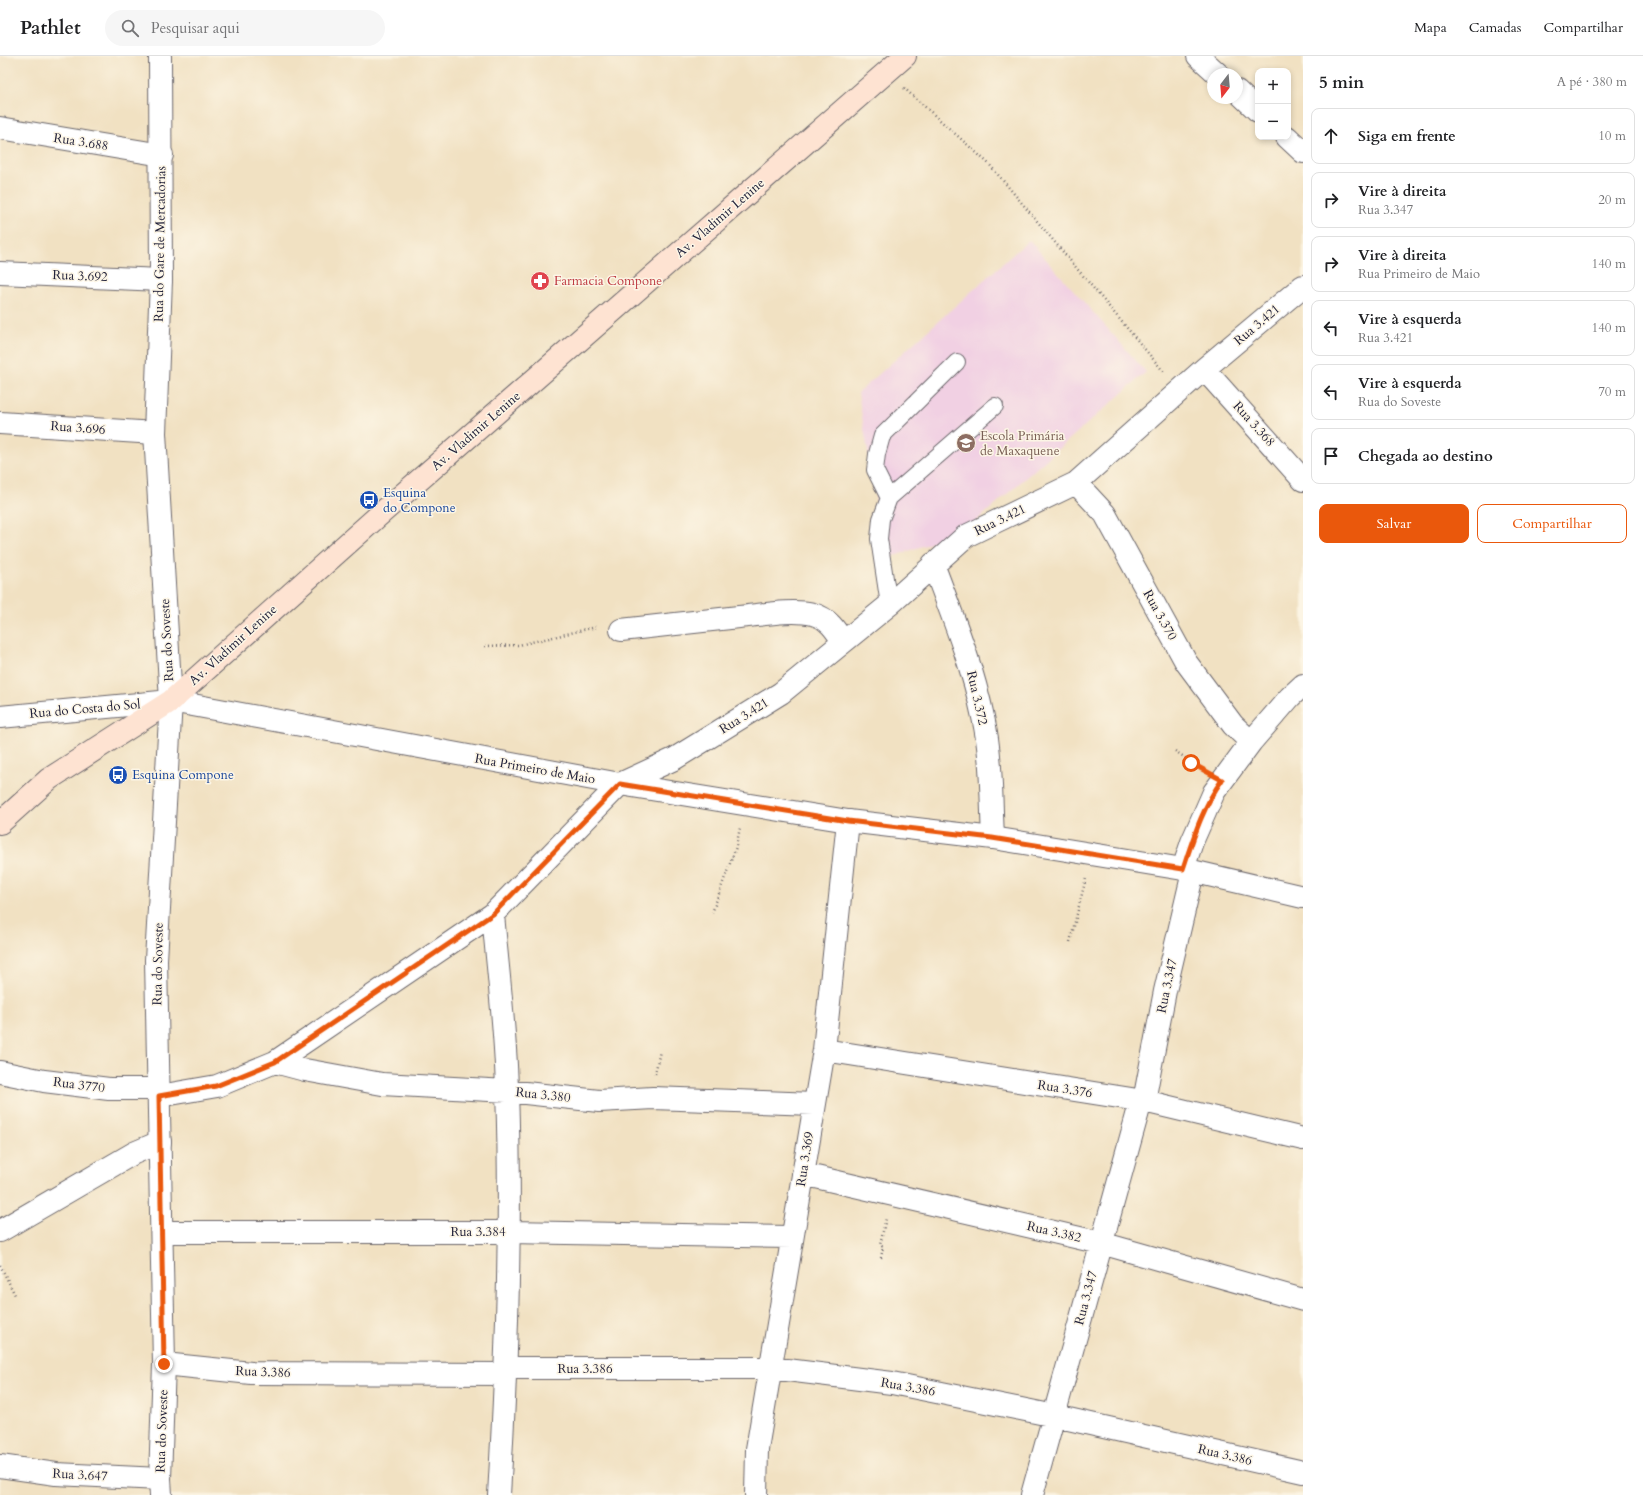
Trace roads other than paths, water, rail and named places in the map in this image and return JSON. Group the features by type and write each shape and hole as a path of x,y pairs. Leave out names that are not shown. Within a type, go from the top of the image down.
{"main road":[{"name":"Av. Vladimir Lenine","path":"0,823 49,779 171,701 377,517 905,56"}],"street":[{"name":"Rua do Gare de Mercadorias","path":"156,433 161,280 162,155 160,56"},
{"path":"1198,56 1211,68"},
{"path":"1243,96 1255,107"},
{"name":"Rua 3.688","path":"0,128 162,155"},
{"path":"1290,140 1303,152"},
{"name":"Rua 3.692","path":"0,273 161,280"},
{"name":"Rua 3.421","path":"159,1093 216,1086 275,1062 493,914 620,784 674,759 781,693 889,605 966,536 1076,483 1204,369 1303,286"},
{"name":"Rua 3.368","path":"1204,369 1303,480"},
{"name":"Rua 3.696","path":"0,423 156,433"},
{"name":"Rua do Soveste","path":"156,433 171,701 156,960 163,1232 164,1364 161,1487"},
{"name":"Rua 3.370","path":"1076,483 1105,514 1186,662 1233,725 1251,742"},
{"name":"Rua 3.372","path":"933,564 963,642 984,718 989,768 992,838"},
{"path":"621,630 765,614 799,613 813,614 825,620 836,629 843,642"},
{"name":"Rua 3.347","path":"1032,1495 1055,1416 1101,1243 1142,1101 1166,991 1192,842 1214,792 1222,780 1251,742 1290,697 1303,685"},
{"name":"Rua do Costa do Sol","path":"0,716 171,701"},
{"name":"Rua Primeiro de Maio","path":"171,701 620,784 848,821 992,838 1188,870 1303,897"},
{"name":"Rua 3.369","path":"756,1495 757,1449 824,1050 848,821"},
{"path":"493,914 508,1091 506,1371 499,1495"},
{"name":"Rua 3.376","path":"824,1050 1142,1101 1303,1139"},
{"name":"Rua 3.380","path":"275,1062 305,1070 382,1084 508,1091 599,1101 653,1098 814,1104"},
{"name":"Rua 3770","path":"0,1072 44,1081 109,1089 159,1093"},
{"path":"0,1232 134,1153 160,1142"},
{"name":"Rua 3.382","path":"803,1174 1101,1243 1303,1300"},
{"name":"Rua 3.384","path":"163,1232 508,1232 792,1237"},
{"name":"Rua 3.386","path":"164,1364 251,1373 771,1368 892,1384 1055,1416 1303,1472"},
{"name":"Rua 3.647","path":"0,1466 161,1487"}],"lane":[{"path":"889,498 875,470 877,454 882,436 957,362"},
{"path":"889,605 879,539 881,519 889,498 995,406"}],"place":[{"name":"Farmacia Compone","path":"540,281"},
{"name":"Escola Primária de Maxaquene","path":"966,443"},
{"name":"Esquina do Compone","path":"369,500"},
{"name":"Esquina Compone","path":"118,775"}]}
